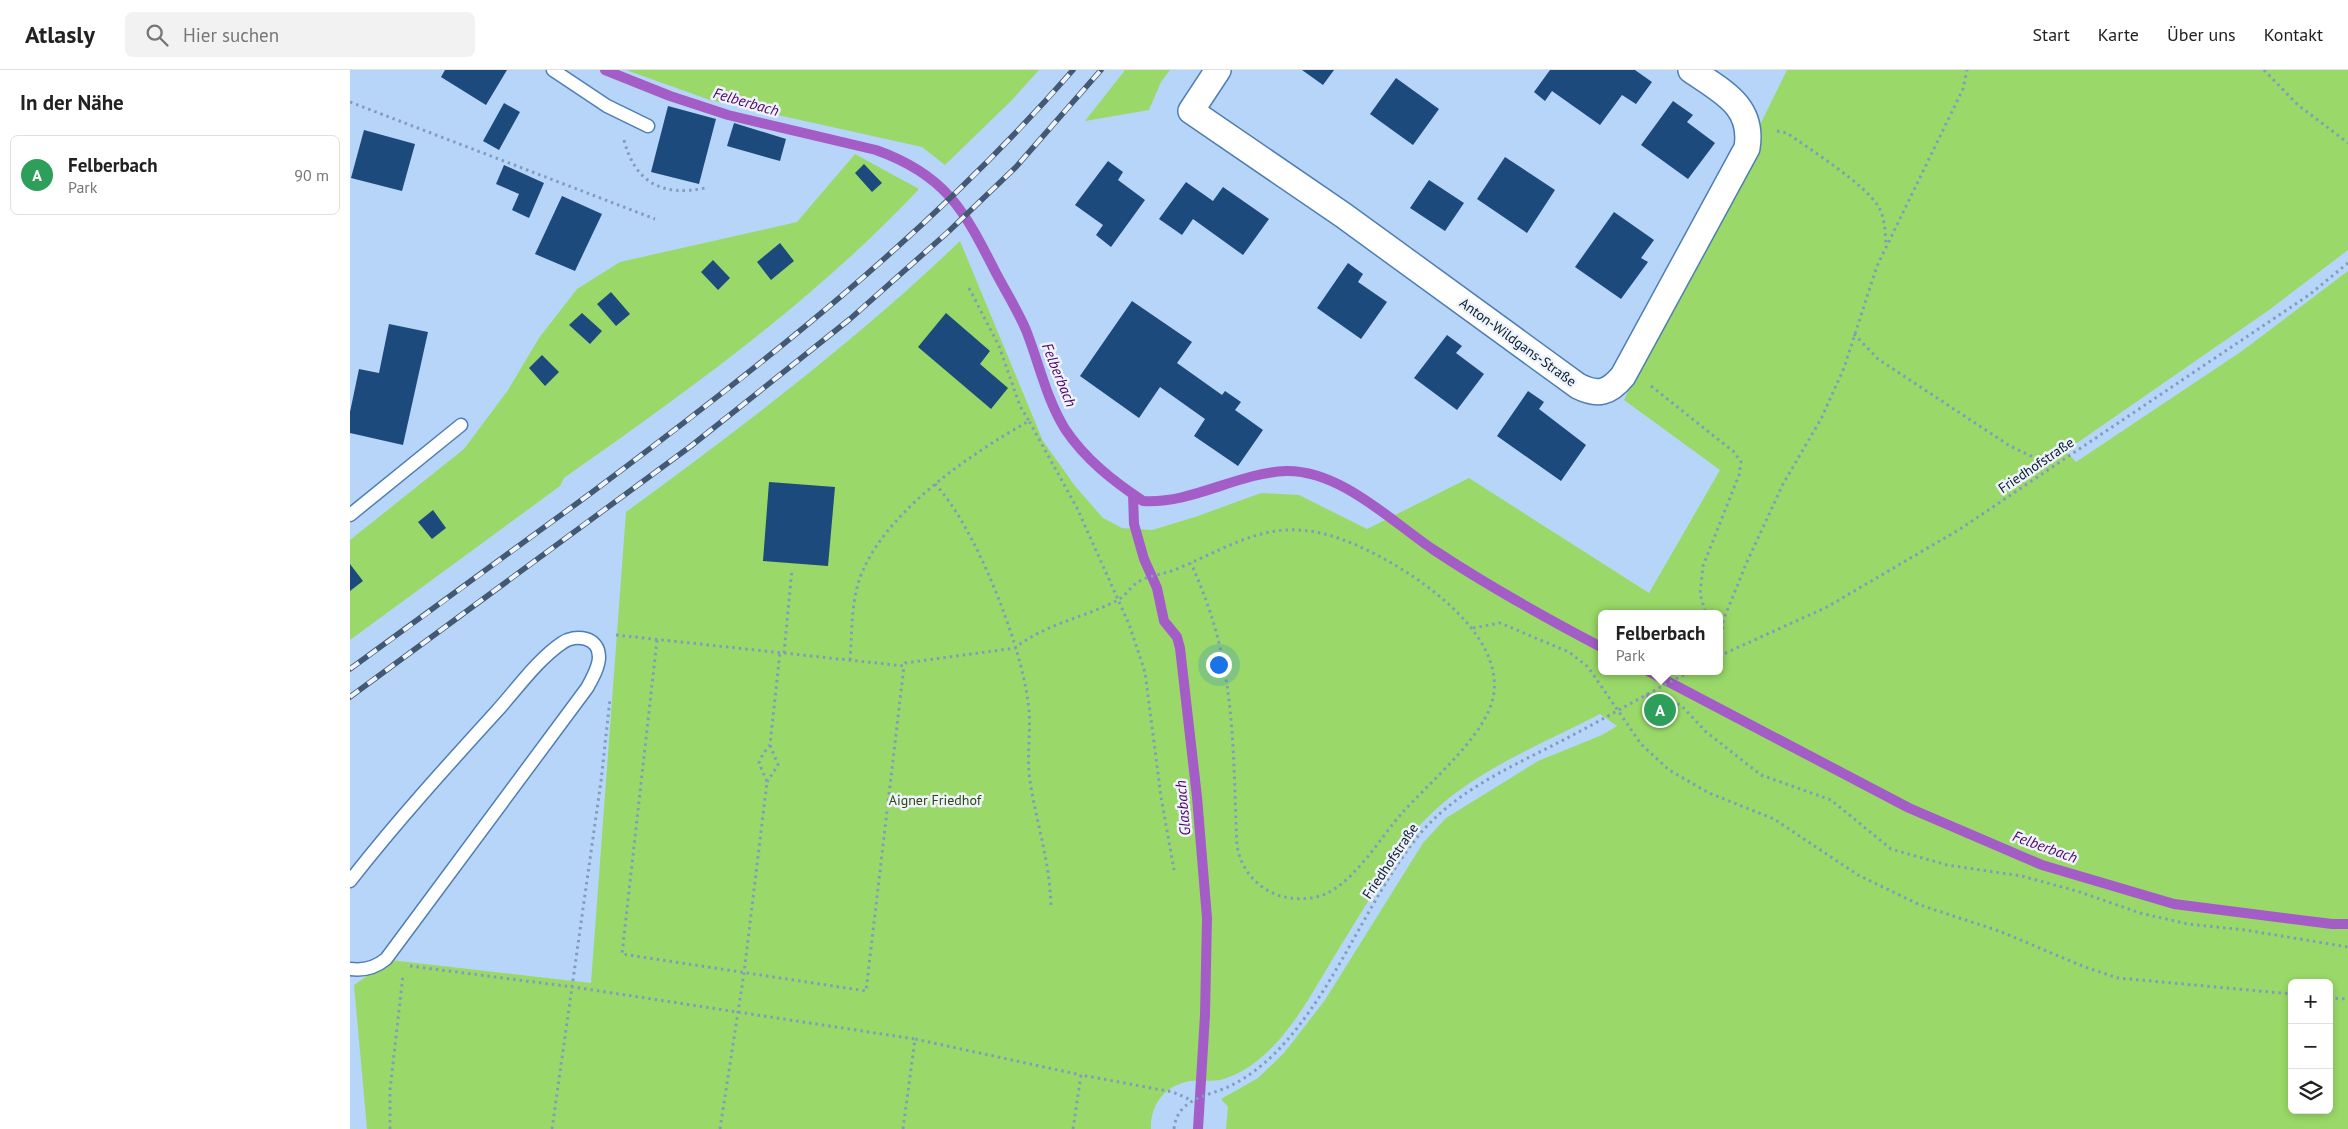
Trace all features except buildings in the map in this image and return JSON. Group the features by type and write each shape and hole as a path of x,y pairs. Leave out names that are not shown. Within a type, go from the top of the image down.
{"street":[{"name":"Anton-Wildgans-Straße","path":"1218,70 1191,111 1342,216 1578,386 1590,392 1602,393 1614,387 1623,376 1747,148 1749,135 1747,122 1741,109"},
{"path":"1691,70 1730,98 1741,109"}],"lane":[{"path":"553,70 581,91 622,115 648,126"},
{"path":"350,515 461,426"},
{"path":"350,881 437,778 547,656 569,639 583,638 592,642 598,650 599,657 595,672 587,688 386,959 378,966 365,969 350,969"}],"path":[{"path":"2264,70 2298,105 2348,143"},
{"path":"1723,620 1746,564 1783,484 1821,419 1844,368 1867,290 1886,245 1963,89 1967,71"},
{"path":"350,102 655,219"},
{"path":"1741,109 1763,127 1786,133 1863,190 1878,205 1884,220 1886,245"},
{"path":"622,115 624,141 629,157 646,180 665,189 677,192 705,188"},
{"name":"Friedhofstraße","path":"1723,652 1843,598 1960,529 2309,295 2348,263"},
{"path":"969,288 999,346 1020,406 1077,508 1118,600 1145,672 1150,700 1154,750 1174,870"},
{"path":"1854,334 1878,359 2010,446 2054,467"},
{"path":"1623,376 1641,380 1656,389 1734,452 1741,462 1740,475 1703,566 1700,594 1705,610"},
{"path":"850,660 856,595 871,555 892,528 935,484 974,455 1029,421"},
{"path":"935,484 953,507 968,534 995,592 1021,662 1030,719 1029,770 1048,861 1052,908"},
{"path":"615,644 616,635 904,666 904,664 1015,648 1029,637 1118,600 1138,582 1170,572 1245,538 1271,531 1304,530 1354,544 1433,591 1473,628 1489,655 1495,682 1491,704 1474,734 1401,814 1345,882 1328,893 1312,898 1295,898 1258,885 1246,873 1240,859 1237,846 1231,725 1223,661 1214,623 1191,563"},
{"path":"720,1129 744,973 767,782 778,765 770,745 792,569"},
{"path":"1473,628 1500,623 1569,652 1588,667 1651,755 1688,782 1709,793 1774,819 1858,875 1920,905 1982,925 2093,970 2118,978 2288,994"},
{"path":"657,640 622,954 866,991 904,666"},
{"name":"Friedhofstraße","path":"1191,1100 1242,1079 1261,1066 1281,1047 1330,977 1404,856 1433,820 1473,788 1619,711 1683,675"},
{"path":"552,1129 601,781 610,693"},
{"path":"1646,695 1681,705 1705,731 1761,776 1831,800 1891,849 1947,865 2022,876 2080,892 2140,913 2188,924 2245,930 2348,947"},
{"path":"767,782 759,763 770,745"},
{"path":"390,1129 390,1090 404,966 573,987 915,1039 1081,1075 1173,1092 1191,1100 1176,1118 1174,1129"},
{"path":"2333,998 2348,999"},
{"path":"903,1129 915,1039"},
{"path":"1072,1129 1081,1075"}],"green space":[{"path":"626,70 1039,70 1012,100 945,165 922,147 710,100"},
{"path":"1125,70 1170,70 1161,82 1149,110 1085,121"},
{"name":"Aigner Friedhof","path":"1787,70 2348,70 2348,250 2269,310 2077,443 2063,448 2076,462 2242,351 2348,271 2348,1129 1226,1129 1228,1107 1221,1099 1258,1078 1284,1053 1325,1000 1423,843 1446,818 1538,761 1602,735 1617,726 1600,714 1489,771 1464,787 1440,806 1418,828 1398,853 1308,1000 1280,1039 1257,1061 1233,1075 1220,1080 1190,1081 1173,1087 1156,1104 1151,1120 1151,1129 367,1129 354,985 390,960 591,983 626,512 713,448 840,348 921,278 960,241 1043,441 1075,486 1103,518 1122,528 1152,530 1195,517 1261,493 1299,495 1367,529 1469,478 1649,593 1720,470 1624,400"},
{"path":"855,154 919,189 837,269 749,342 658,411 564,478 560,486 350,640 350,540 464,449 508,390 539,338 577,289 620,262 797,222"}],"waterway":[{"name":"Felberbach","path":"605,70 670,96 728,115 876,150 900,160 936,183 950,197 974,231 1016,309 1026,330 1053,405 1065,429 1081,450 1100,469 1143,501 1179,498 1268,473 1286,471 1306,473 1326,479 1346,488 1365,500 1418,539 1475,576 1537,613 1598,645"},
{"name":"Glasbach","path":"1133,494 1134,524 1144,559 1157,588 1164,621 1177,637 1180,648 1197,797 1207,918 1205,1015 1198,1129"},
{"name":"Felberbach","path":"1656,675 1909,808 2042,865 2174,904 2332,924 2348,924"}],"railway":[{"path":"350,669 587,496 779,348 902,243 961,188 1073,70"},
{"path":"350,697 691,446 850,319 948,232 1016,167 1101,70"}],"place":[{"name":"Felberbach","path":"1660,710"}]}
